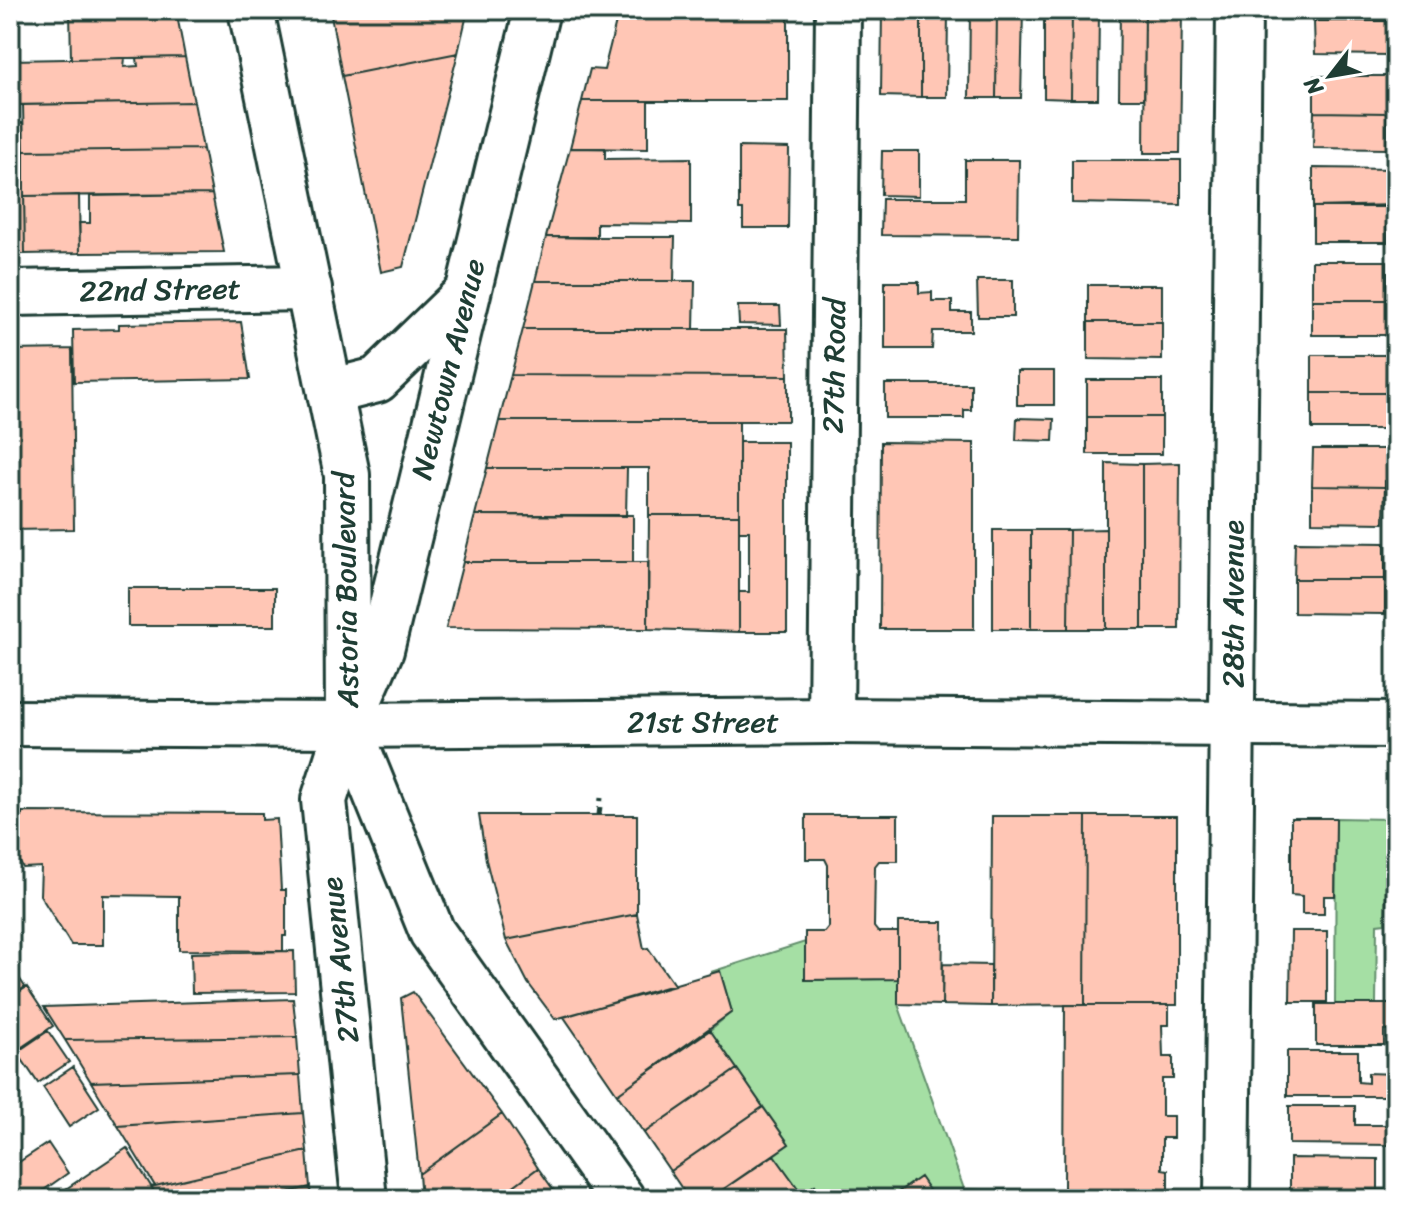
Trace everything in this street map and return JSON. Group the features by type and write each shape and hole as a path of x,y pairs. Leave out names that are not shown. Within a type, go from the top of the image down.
{"street":[{"name":"Astoria Boulevard","path":"251,10 347,475 348,725 432,932 622,1199"},
{"name":"Newtown Avenue","path":"348,725 381,650 537,10"},
{"name":"27th Road","path":"831,721 838,10"},
{"name":"28th Avenue","path":"1227,1199 1239,10"},
{"name":"22nd Street","path":"10,293 309,288"},
{"path":"330,392 377,380 467,293"},
{"name":"21st Street","path":"10,723 348,725 831,721 1396,725"},
{"name":"27th Avenue","path":"348,725 324,800 364,1199"}],"path":[{"path":"599,815 601,798"}],"green space":[{"path":"1336,818 1389,819 1385,923 1377,924 1376,1004 1335,1004"},
{"path":"805,942 806,980 898,979 898,1004 964,1189 983,1190 983,1199 825,1199 815,1185 802,1194 774,1155 789,1144 710,1030 732,1012 720,971 711,972"}],"building":[{"path":"176,10 185,57 71,59 70,11"},
{"path":"330,10 468,10 458,53 342,76"},
{"path":"619,10 788,10 788,101 582,101 590,69 604,70"},
{"path":"882,10 921,10 921,97 881,96"},
{"path":"921,10 948,10 947,97 921,97"},
{"path":"970,10 997,10 996,98 969,98"},
{"path":"997,10 1023,10 1021,98 996,98"},
{"path":"1044,10 1072,10 1071,99 1044,98"},
{"path":"1072,10 1099,10 1098,99 1071,99"},
{"path":"1120,10 1145,10 1144,99 1119,99"},
{"path":"1145,10 1182,10 1180,153 1144,153"},
{"path":"1314,10 1388,10 1388,21 1314,21"},
{"path":"1314,21 1388,21 1388,55 1315,54"},
{"path":"458,53 403,267 381,272 342,76"},
{"path":"185,57 194,102 10,105 10,60 125,58 124,67 138,66 137,58"},
{"path":"1314,76 1388,76 1387,113 1314,112"},
{"path":"582,101 648,101 648,149 570,148"},
{"path":"194,102 203,149 24,151 23,105"},
{"path":"1314,112 1387,113 1387,149 1313,148"},
{"path":"10,123 23,123 25,254 10,254"},
{"path":"739,147 789,148 788,228 743,228 743,210 739,210"},
{"path":"570,148 605,148 605,159 691,158 691,224 597,223 597,238 546,237"},
{"path":"203,149 212,194 24,196 24,151"},
{"path":"882,151 919,151 919,196 881,195"},
{"path":"965,160 1019,160 1018,236 881,235 882,199 965,199"},
{"path":"1072,160 1181,160 1181,205 1072,203"},
{"path":"1313,168 1396,169 1396,205 1313,207"},
{"path":"212,194 224,252 80,253 79,223 90,223 90,196"},
{"path":"79,195 80,253 25,254 24,196"},
{"path":"1313,207 1387,207 1387,242 1313,242"},
{"path":"546,237 675,237 674,281 535,281"},
{"path":"1312,261 1387,261 1387,300 1312,300"},
{"path":"977,280 1013,280 1013,317 978,317"},
{"path":"535,281 695,281 694,329 523,329"},
{"path":"885,282 919,282 919,293 932,292 932,301 952,301 952,312 971,312 971,331 933,331 932,349 885,349"},
{"path":"1088,285 1162,285 1162,322 1088,322"},
{"path":"1312,300 1387,300 1387,335 1312,335"},
{"path":"738,306 780,306 781,325 739,324"},
{"path":"241,322 250,379 74,382 73,330 119,329 119,324"},
{"path":"1088,322 1162,322 1162,360 1088,359"},
{"path":"523,329 787,329 788,376 511,375"},
{"path":"72,349 74,529 10,530 10,350"},
{"path":"1312,355 1387,355 1386,393 1312,393"},
{"path":"1017,371 1054,371 1054,405 1017,405"},
{"path":"511,375 788,376 788,421 499,421"},
{"path":"1087,380 1162,380 1162,417 1087,417"},
{"path":"885,384 971,384 971,410 964,410 964,418 885,418"},
{"path":"1312,393 1386,393 1387,429 1312,429"},
{"path":"1087,417 1162,417 1162,454 1087,454"},
{"path":"1017,418 1054,419 1053,441 1016,440"},
{"path":"499,421 739,421 739,515 649,515 649,468 487,468"},
{"path":"739,442 787,442 787,632 739,632 739,592 749,592 749,531 739,531"},
{"path":"881,442 974,443 974,629 880,629"},
{"path":"1313,449 1386,449 1386,455 1396,454 1396,481 1385,481 1385,487 1312,486"},
{"path":"1106,463 1142,464 1142,629 1106,629"},
{"path":"1180,463 1179,629 1142,629 1142,464"},
{"path":"487,468 627,468 626,516 475,515"},
{"path":"1312,486 1385,487 1384,523 1312,522"},
{"path":"475,515 633,515 633,562 463,562"},
{"path":"649,515 739,515 739,632 648,629"},
{"path":"1106,529 1106,629 1068,629 1069,530"},
{"path":"993,530 1031,530 1031,629 993,629"},
{"path":"1031,530 1069,530 1068,629 1031,629"},
{"path":"1295,542 1385,543 1385,579 1294,579"},
{"path":"463,562 648,562 648,629 446,628"},
{"path":"1294,579 1385,579 1385,614 1294,613"},
{"path":"128,588 275,588 275,626 128,626"},
{"path":"22,812 262,813 262,820 277,819 281,890 286,890 283,951 179,950 179,896 103,895 103,945 71,945 40,895 41,867 23,868 10,845 10,817 22,817"},
{"path":"479,815 637,815 637,914 506,940 486,860"},
{"path":"806,815 898,815 898,861 879,861 875,866 874,927 878,932 898,932 898,979 805,980 805,932 824,932 828,927 828,865 825,859 806,859"},
{"path":"992,816 1086,816 1085,1005 991,1006"},
{"path":"1086,816 1177,816 1177,1005 1085,1005"},
{"path":"1291,818 1336,818 1335,896 1324,896 1324,914 1302,914 1302,896 1291,895"},
{"path":"1389,819 1396,819 1396,921 1391,919"},
{"path":"637,914 644,949 648,948 675,986 555,1019 528,983 506,940"},
{"path":"898,922 943,922 942,1005 898,1004"},
{"path":"1291,931 1327,931 1327,1002 1290,1002"},
{"path":"294,951 295,992 192,993 191,953"},
{"path":"10,964 25,987 10,997"},
{"path":"943,964 991,965 991,1006 942,1005"},
{"path":"720,971 732,1012 617,1094 564,1017"},
{"path":"27,987 53,1026 10,1055 10,998"},
{"path":"413,992 502,1114 419,1174 401,998"},
{"path":"293,999 297,1037 65,1040 44,1007"},
{"path":"1316,1004 1396,1004 1396,1030 1384,1030 1384,1045 1316,1045"},
{"path":"1065,1005 1169,1005 1169,1025 1162,1025 1163,1057 1173,1057 1173,1079 1162,1079 1162,1116 1173,1116 1173,1138 1162,1138 1162,1169 1168,1170 1168,1191 1064,1190"},
{"path":"710,1030 737,1069 644,1133 617,1094"},
{"path":"48,1031 69,1062 38,1083 17,1052"},
{"path":"297,1037 300,1075 91,1082 65,1040"},
{"path":"1287,1051 1358,1051 1358,1082 1368,1083 1368,1073 1396,1074 1396,1096 1287,1096"},
{"path":"73,1067 99,1107 69,1127 43,1087"},
{"path":"737,1069 763,1107 670,1171 644,1133"},
{"path":"300,1075 303,1113 118,1126 91,1082"},
{"path":"1289,1106 1355,1106 1355,1125 1391,1125 1391,1145 1289,1144"},
{"path":"763,1107 789,1144 709,1199 689,1199 670,1171"},
{"path":"303,1113 307,1151 155,1186 118,1126"},
{"path":"502,1114 538,1168 496,1199 468,1199 464,1193 453,1199 421,1199 419,1174"},
{"path":"48,1143 68,1173 31,1199 10,1199 10,1168"},
{"path":"127,1148 159,1199 51,1199"},
{"path":"307,1151 310,1187 258,1199 159,1199 151,1187"},
{"path":"774,1155 802,1194 794,1199 709,1199"},
{"path":"1290,1158 1378,1159 1378,1190 1290,1190"},
{"path":"538,1168 560,1199 496,1199"},
{"path":"920,1177 935,1199 888,1199"},
{"path":"815,1185 825,1199 794,1199 802,1194"},
{"path":"310,1187 311,1199 258,1199"},
{"path":"983,1190 1017,1190 1017,1199 983,1199"},
{"path":"1056,1190 1176,1190 1176,1199 1056,1199"},
{"path":"1290,1190 1396,1190 1396,1199 1290,1199"}]}
